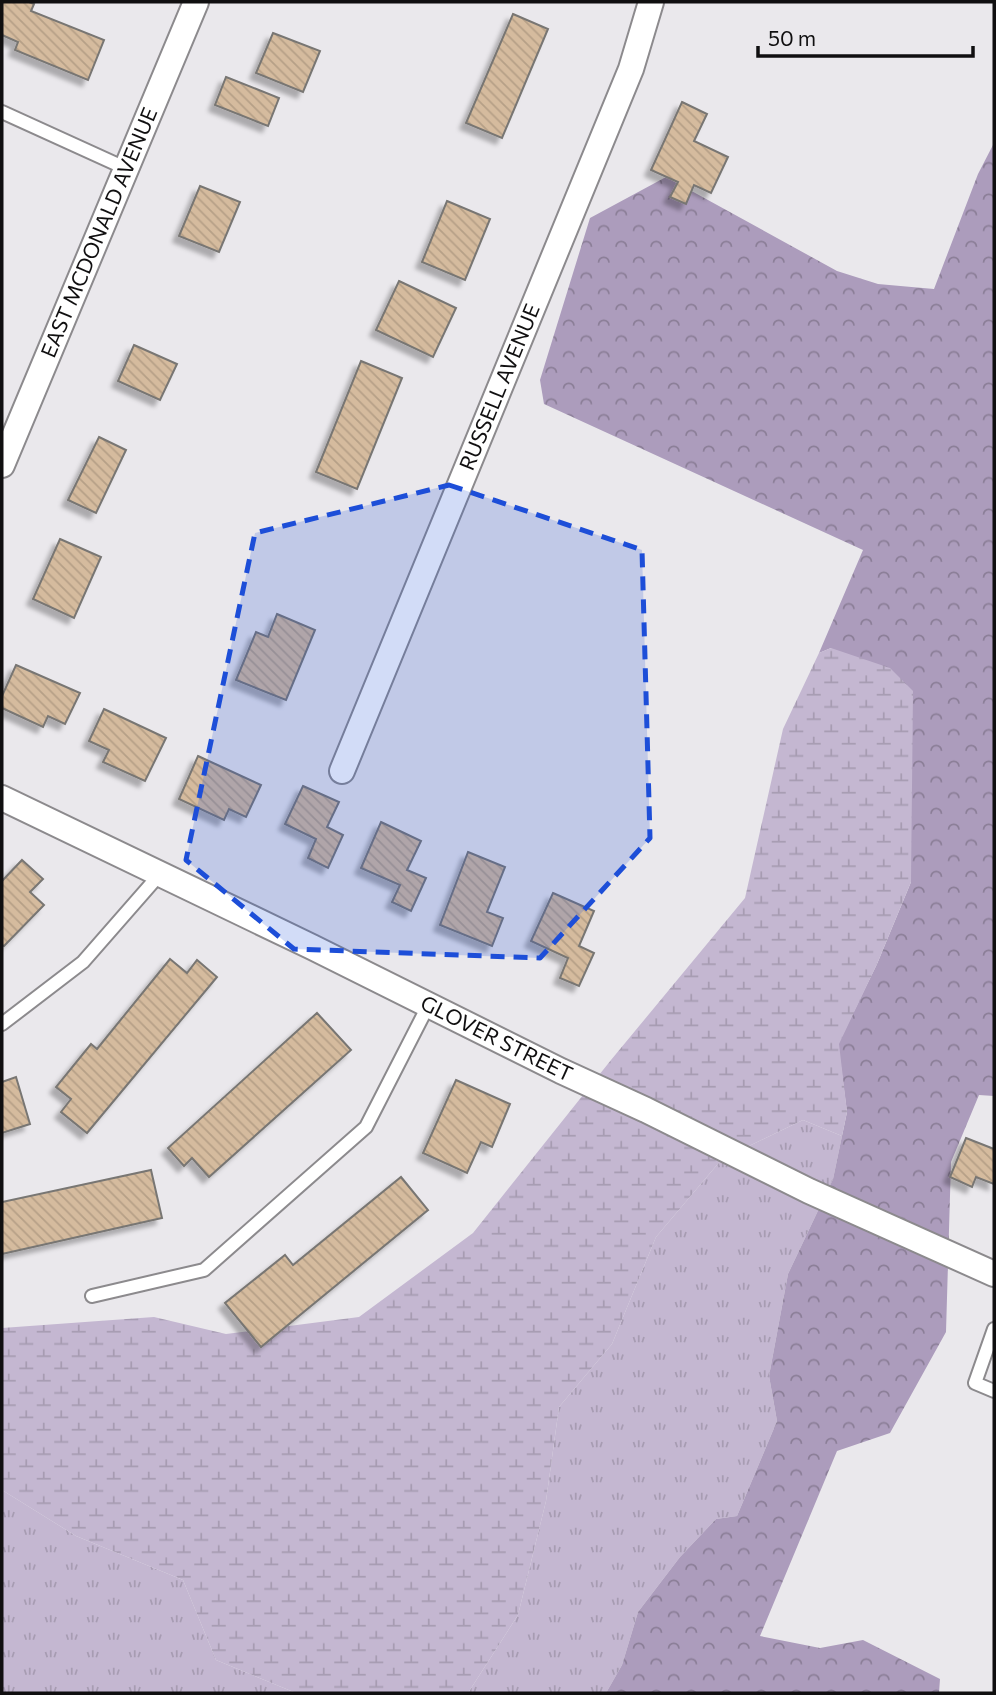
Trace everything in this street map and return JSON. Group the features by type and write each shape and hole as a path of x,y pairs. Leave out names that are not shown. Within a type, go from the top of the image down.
{"street":[{"name":"EAST MCDONALD AVENUE","path":"2,465 196,2"},
{"name":"RUSSELL AVENUE","path":"342,771 631,69 650,2"},
{"name":"GLOVER STREET","path":"2,798 809,1191 994,1273"}],"lane":[{"path":"2,112 125,168"},
{"path":"2,1024 83,962 160,874"},
{"path":"92,1296 204,1270 213,1263 366,1127 429,1004"},
{"path":"994,1329 975,1383 994,1391"}],"highlighted area":[{"path":"449,485 642,550 650,838 540,958 294,949 186,860 255,533"}],"green space":[{"path":"994,143 994,1096 979,1095 951,1162 946,1332 890,1433 837,1451 760,1636 820,1648 863,1640 940,1679 939,1693 606,1693 622,1665 638,1612 680,1557 716,1519 737,1516 777,1421 769,1376 788,1274 833,1179 847,1112 838,1044 877,964 911,882 831,648 819,653 863,550 544,404 540,380 590,218 666,177 837,271 878,284 934,289 978,174"},
{"path":"831,648 890,668 913,691 911,882 877,964 839,1044 847,1112 842,1136 803,1120 722,1159 656,1237 612,1344 559,1407 546,1501 518,1615 468,1693 296,1693 216,1660 183,1580 76,1536 2,1490 2,1328 154,1317 226,1334 359,1317 473,1233 745,898 783,729 819,653"},
{"path":"803,1120 842,1136 833,1179 788,1274 769,1376 777,1421 737,1516 716,1519 680,1557 638,1612 622,1665 606,1693 468,1693 518,1615 546,1501 559,1407 612,1344 656,1237 722,1159"},
{"path":"2,1490 76,1536 183,1580 216,1660 296,1693 2,1693"}],"building":[{"path":"2,2 29,2 34,4 31,11 104,40 88,80 15,50 18,42 2,35"},
{"path":"513,14 548,29 502,138 466,123"},
{"path":"273,33 320,51 303,92 256,73"},
{"path":"226,77 279,98 268,126 215,105"},
{"path":"682,102 707,114 694,141 728,157 711,193 694,185 686,204 670,197 678,182 651,170"},
{"path":"200,186 240,202 219,252 179,236"},
{"path":"447,201 490,219 465,280 422,262"},
{"path":"399,281 456,308 433,357 376,330"},
{"path":"134,345 177,364 160,400 118,381"},
{"path":"361,361 402,378 357,489 316,472"},
{"path":"99,437 126,450 96,513 68,500"},
{"path":"60,539 101,557 74,618 33,599"},
{"path":"277,614 315,630 286,700 236,680 256,632 268,637"},
{"path":"16,665 80,693 65,724 48,716 43,727 2,708 2,696"},
{"path":"104,709 166,738 145,781 103,762 109,750 89,741"},
{"path":"198,756 261,785 246,817 229,809 224,820 179,799"},
{"path":"303,786 339,802 327,827 343,835 328,868 308,858 316,839 285,824"},
{"path":"381,822 421,841 407,870 426,878 411,911 392,902 400,885 361,868"},
{"path":"468,852 505,867 487,912 503,918 492,946 440,925"},
{"path":"22,860 43,879 30,892 44,905 4,946 2,881"},
{"path":"553,893 594,911 579,946 594,953 579,986 560,978 568,958 531,941"},
{"path":"170,959 187,973 197,960 217,977 87,1133 61,1112 71,1099 56,1087 91,1044 97,1049"},
{"path":"317,1013 351,1050 209,1177 192,1158 184,1166 168,1148"},
{"path":"16,1077 30,1124 2,1133 2,1082"},
{"path":"456,1080 510,1104 492,1147 481,1142 467,1173 423,1153"},
{"path":"966,1138 994,1149 994,1184 976,1177 972,1187 950,1177"},
{"path":"151,1170 162,1218 2,1254 2,1202"},
{"path":"401,1177 428,1210 261,1347 225,1303 285,1255 293,1265"}]}
